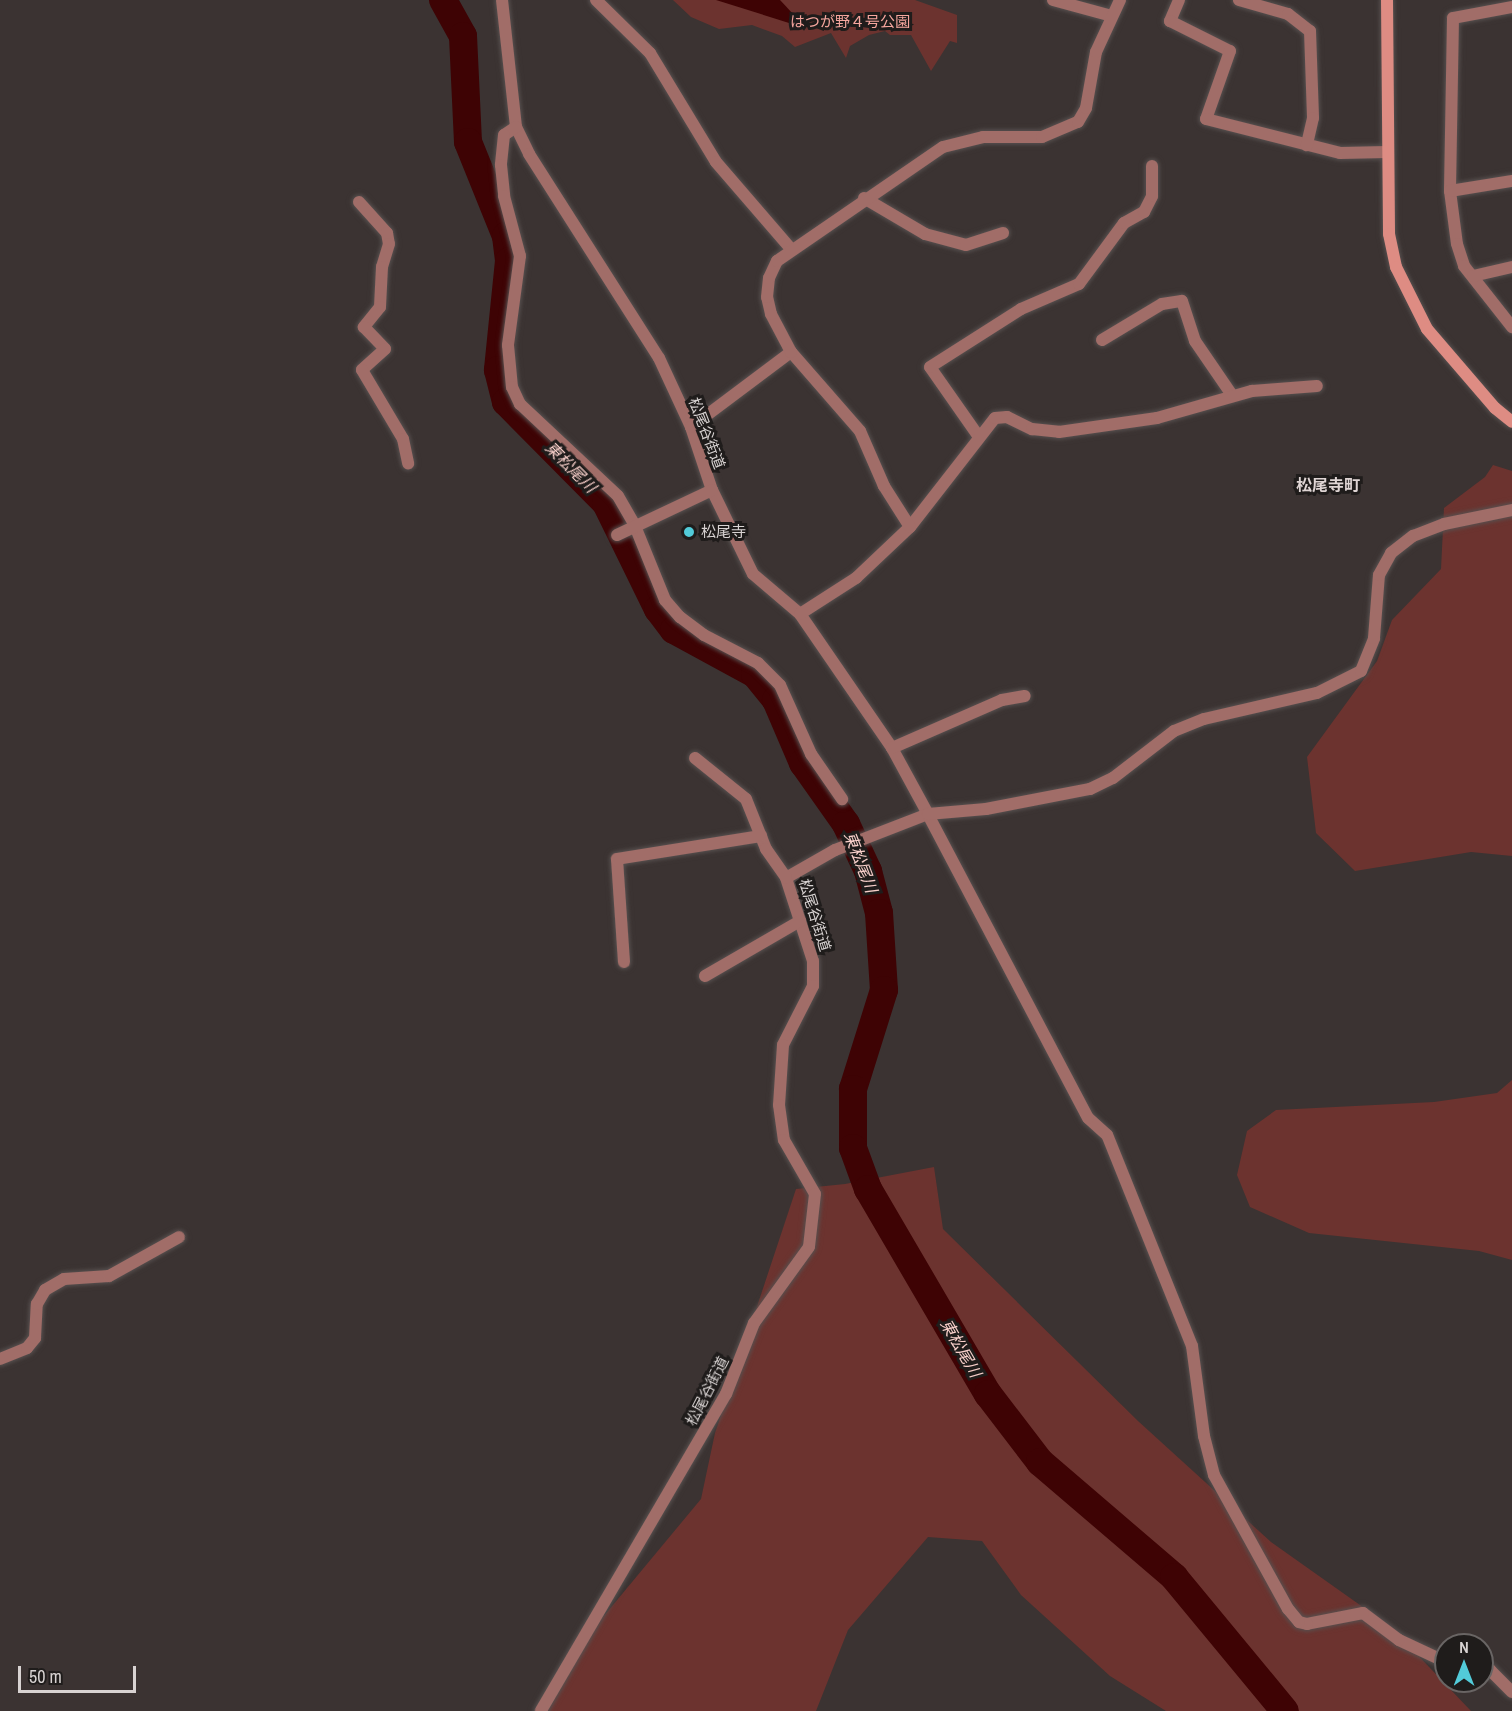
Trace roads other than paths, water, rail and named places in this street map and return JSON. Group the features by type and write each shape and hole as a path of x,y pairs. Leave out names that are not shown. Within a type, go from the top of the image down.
{"street":[{"name":"松尾谷街道","path":"502,0 516,127 529,154 659,358 691,427 712,490 753,574 800,614 892,748 928,814 835,850 786,878 813,961 813,986 783,1045 779,1105 784,1140 815,1194 809,1247 754,1323 726,1394 542,1711"},
{"path":"596,0 650,53 716,162 792,250"},
{"path":"1053,0 1112,16"},
{"path":"910,527 884,486 860,431 791,351 771,314 767,297 769,278 777,261 864,198 943,147 962,141 1042,137 1078,122 1086,108 1096,52 1120,0"},
{"path":"1179,0 1170,21 1230,51 1206,119 1341,153 1387,152"},
{"path":"1239,0 1288,14 1310,31 1313,118 1307,145"},
{"path":"1387,0 1389,234 1409,300 1427,329 1495,408 1512,422"},
{"path":"1512,7 1453,18 1450,191 1457,244 1464,266 1512,327"},
{"path":"516,127 504,135 501,165 504,196 517,233 520,256 508,345 512,387 520,404 618,496 627,530 665,600 680,618 704,635 758,663 780,686 812,754 842,800"},
{"path":"979,437 930,367 1021,309 1079,284 1124,223 1144,212 1152,196 1152,166"},
{"path":"1450,191 1512,181"},
{"path":"864,198 925,234 966,245 1003,233"},
{"path":"359,202 387,233 389,244 382,267 381,307 364,327 385,349 362,370 403,439 408,463"},
{"path":"1473,276 1512,267"},
{"path":"1102,340 1162,304 1182,301 1195,341 1232,395"},
{"path":"691,427 791,351"},
{"path":"800,614 856,578 910,527 995,418 1007,417 1032,429 1059,432 1157,418 1232,395 1317,386"},
{"path":"627,530 712,490"},
{"path":"1434,1656 1399,1640 1363,1613 1307,1624 1299,1622 1288,1609 1214,1475 1204,1436 1192,1346 1107,1135 1088,1118 928,814 998,807 1090,789 1113,778 1174,731 1204,719 1317,693 1361,671 1374,638 1379,575 1390,553 1413,536 1444,524 1512,510"},
{"path":"892,748 1002,700 1025,696"},
{"path":"695,758 746,800 760,836 786,878"},
{"path":"624,963 617,859 760,836"},
{"path":"705,976 800,921"},
{"path":"0,1359 27,1348 35,1338 37,1304 45,1290 64,1279 109,1276 179,1237"},
{"path":"1494,1674 1512,1692"}],"waterway":[{"name":"東松尾川","path":"443,0 463,36 468,142 506,236 509,261 498,370 506,402 606,503 658,609 674,630 755,674 776,700 803,763 846,824 868,871 879,913 884,990 853,1089 853,1148 868,1189 988,1394 1040,1462 1174,1577 1285,1711"}],"place":[{"name":"松尾寺","path":"689,532"}],"district":[{"name":"松尾寺町","path":"1328,485"}],"park label":[{"name":"はつが野４号公園","path":"850,22"}]}
